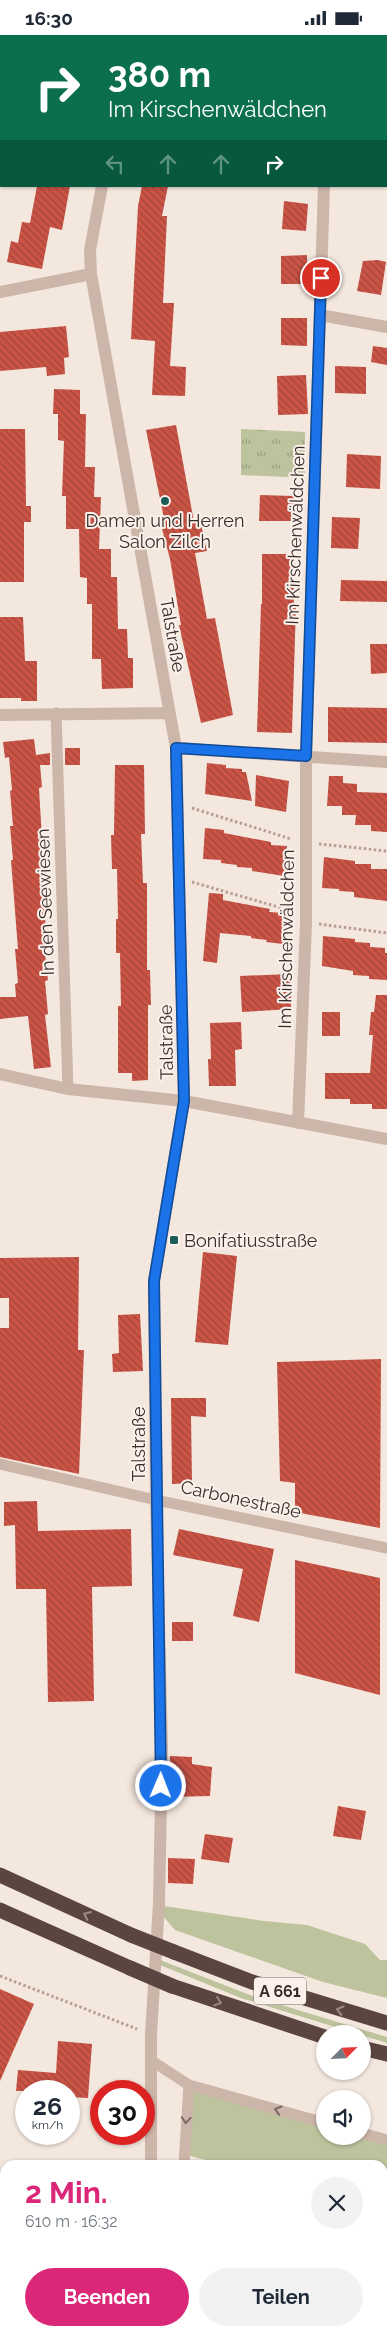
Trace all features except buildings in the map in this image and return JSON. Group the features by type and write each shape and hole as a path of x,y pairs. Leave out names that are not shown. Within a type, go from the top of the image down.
{"highway":[{"name":"A 661","path":"0,1875 131,1935 252,1982 387,2023"},
{"name":"A 661","path":"0,1911 172,1986 316,2034"},
{"path":"371,2050 387,2054"}],"street":[{"name":"Talstraße","path":"102,187 90,250 91,274 176,748 180,878 184,1101 154,1281 156,1500 162,1748 159,1903 151,2035 151,2160"},
{"name":"Im Kirschenwäldchen","path":"298,1123 306,919 306,756 324,187"},
{"path":"0,291 91,274"},
{"path":"320,315 387,327"},
{"path":"0,715 169,713"},
{"path":"176,748 387,762"},
{"path":"0,1074 68,1089 184,1101 387,1139"}],"lane":[{"name":"In den Seewiesen","path":"56,713 68,1089"},
{"name":"Carbonestraße","path":"0,1464 156,1500 387,1548"},
{"path":"152,2061 189,2085 316,2120"},
{"path":"184,2160 189,2085"},
{"path":"371,2136 387,2140"}],"path":[{"path":"177,803 306,843 387,851"},
{"path":"180,878 306,919 387,933"},
{"path":"0,1976 151,2035"}],"green space":[{"path":"241,429 305,432 305,478 241,475"},
{"path":"164,1906 264,1921 307,1925 365,1944 380,1960 387,1960 387,1998 323,1982 175,1930 163,1916"},
{"path":"160,1960 255,1997 347,2025 329,2025 241,1998 160,1965"},
{"path":"371,2032 387,2037 387,2043 371,2038"},
{"path":"189,2085 316,2120 316,2145 371,2145 371,2137 387,2140 387,2160 206,2160 184,2154"}],"place":[{"name":"Damen und Herren Salon Zilch","path":"165,501"},
{"name":"Bonifatiusstraße","path":"174,1240"}],"route":[{"path":"161,1786 162,1748 156,1500 154,1281 184,1101 176,748 306,756 321,278"}]}
